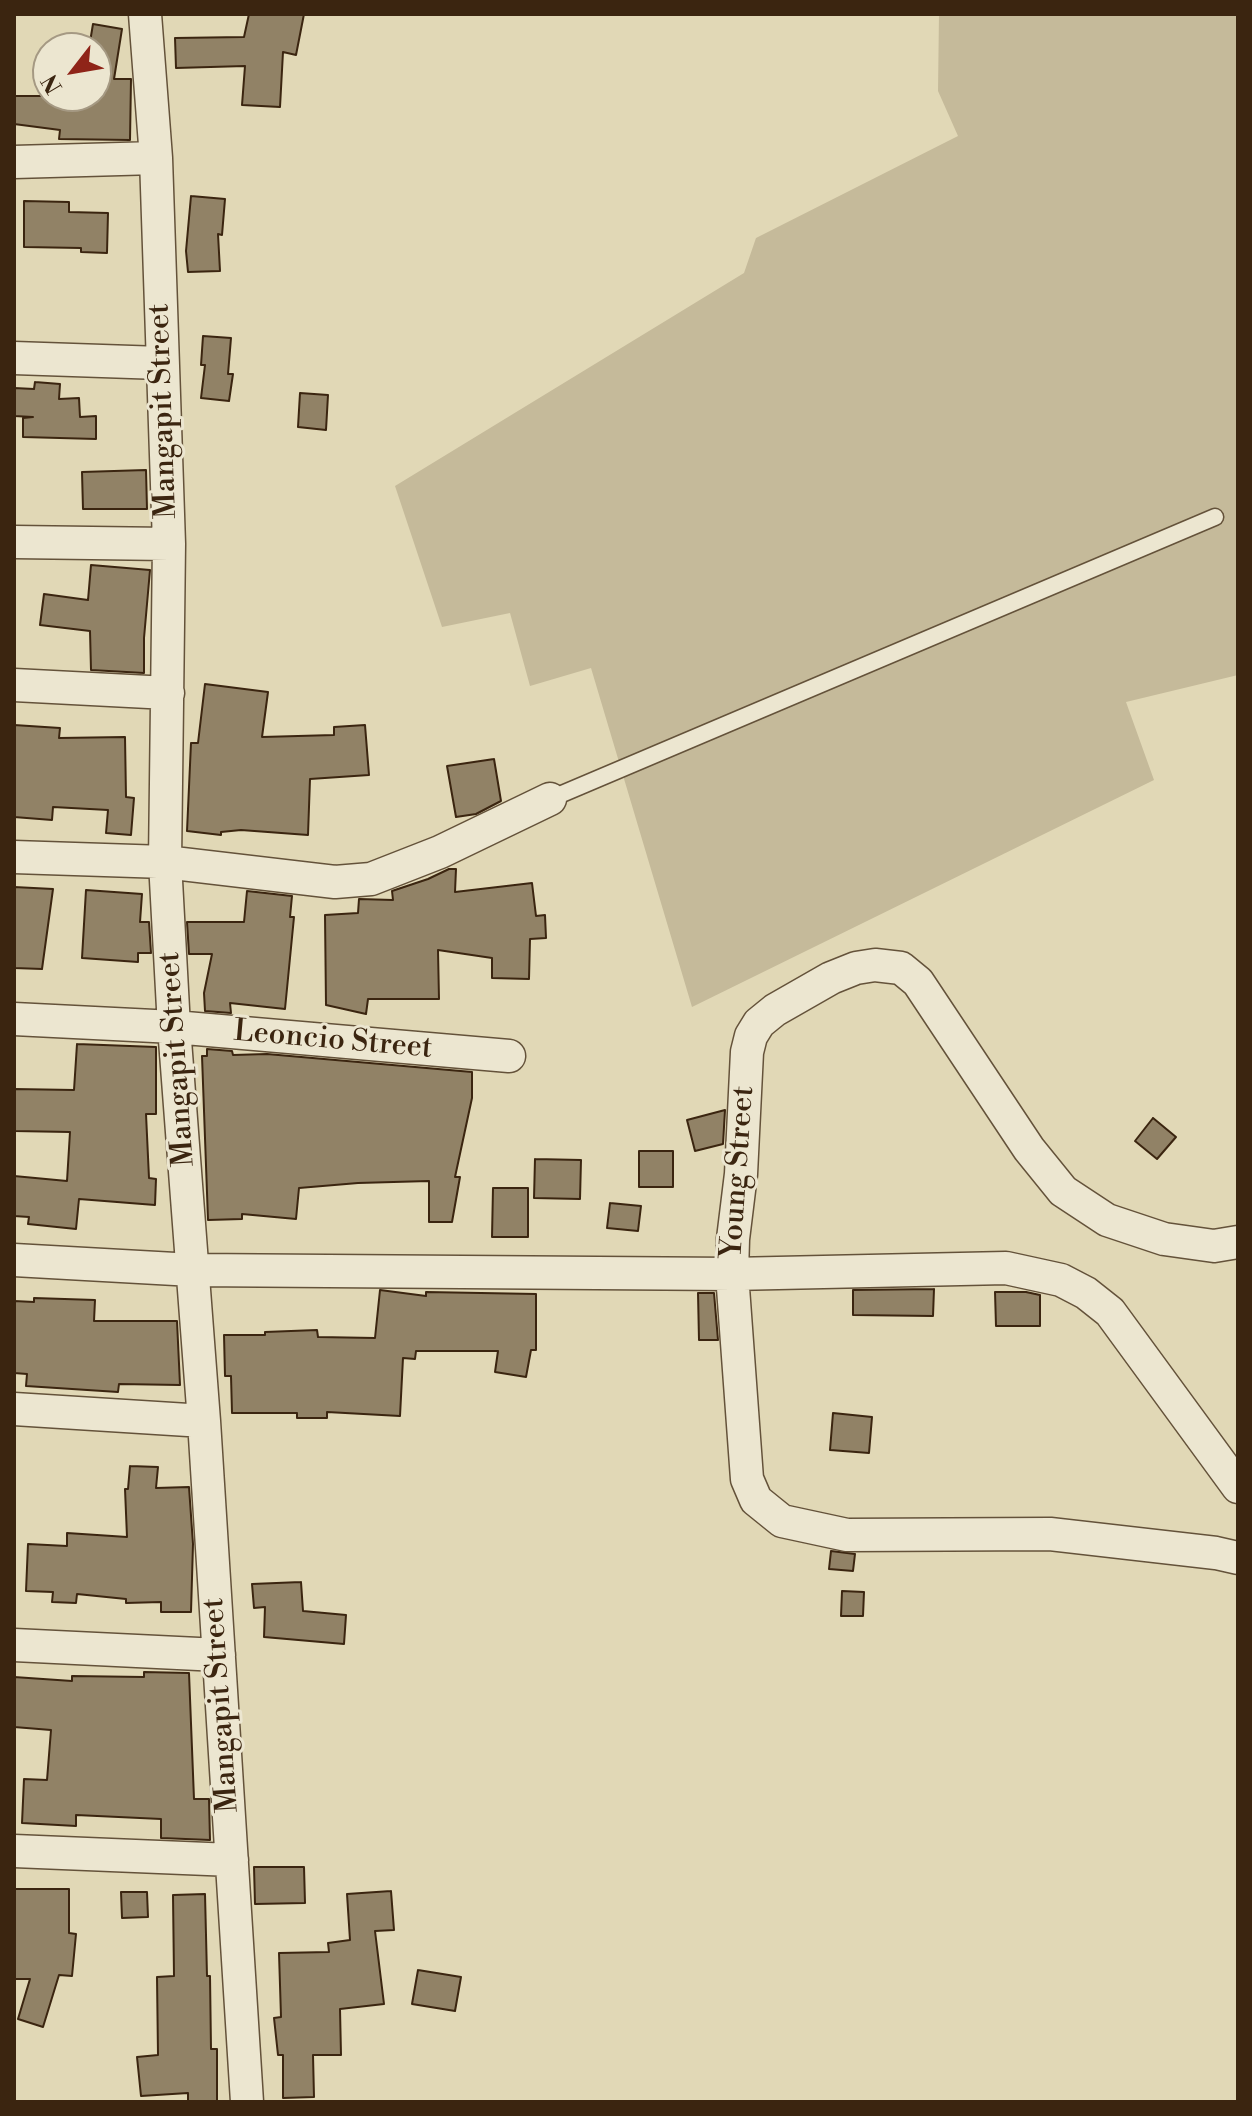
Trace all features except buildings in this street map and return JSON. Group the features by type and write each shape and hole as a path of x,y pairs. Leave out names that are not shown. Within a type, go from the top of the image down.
{"street":[{"name":"Mangapit Street","path":"145,14 156,158 169,544 165,862 247,2102"},
{"path":"14,162 156,158"},
{"path":"14,358 161,363"},
{"path":"14,542 169,544"},
{"path":"14,685 168,693"},
{"path":"14,857 165,862 335,882 371,879 440,852 550,799"},
{"name":"Young Street","path":"14,1260 193,1270 732,1274 747,1052 751,1036 759,1023 775,1010 831,978 856,968 875,965 901,968 918,982 1029,1149 1063,1191 1107,1220 1164,1239 1214,1246 1238,1242"},
{"name":"Leoncio Street","path":"14,1019 174,1027 509,1056"},
{"path":"1238,1487 1110,1312 1086,1293 1061,1280 1006,1268 732,1274 747,1479 756,1500 782,1521 847,1535 1050,1534 1238,1558"},
{"path":"14,1409 204,1421"},
{"path":"14,1645 219,1655"},
{"path":"14,1851 232,1860"}],"lane":[{"path":"550,799 1215,517"}],"shaded area":[{"path":"939,14 1238,14 1238,675 1126,702 1154,780 692,1007 591,668 530,686 510,613 442,627 395,486 744,273 756,238 958,136 938,91"}]}
